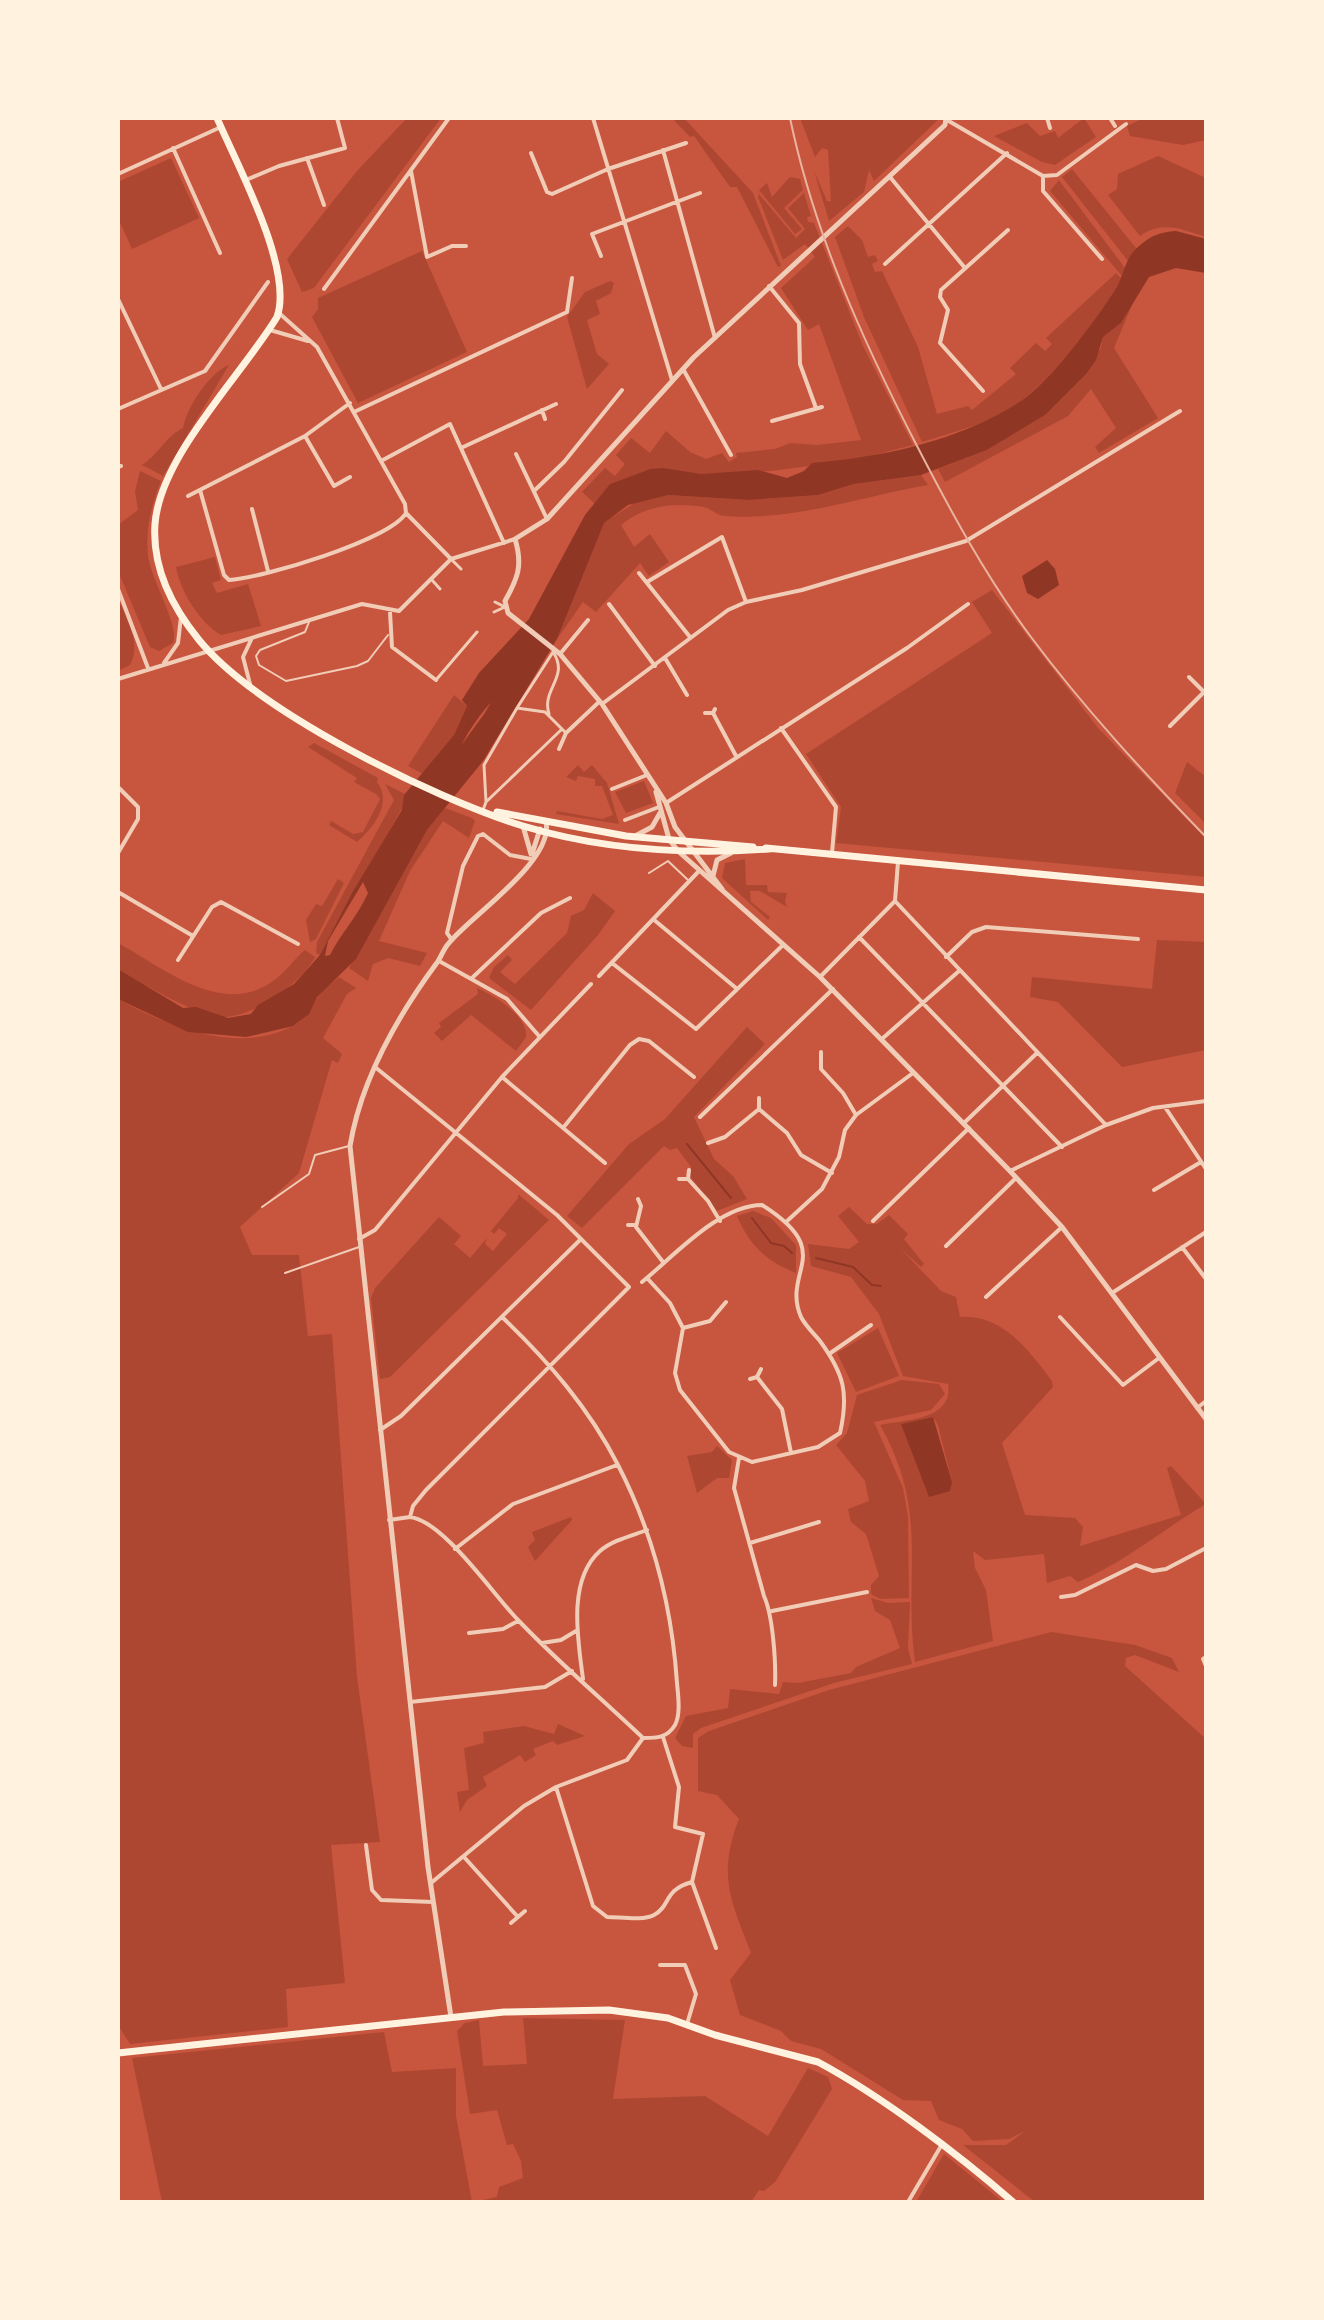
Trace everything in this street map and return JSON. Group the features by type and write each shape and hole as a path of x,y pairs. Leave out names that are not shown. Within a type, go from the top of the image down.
{"main road":[{"path":"219,121 279,271 279,313 184,451 158,505 156,561 181,614 210,651 250,686 404,778 458,802 484,806 545,828 638,850 691,852 769,849"},
{"path":"484,806 523,826 683,838 769,849 1206,890"},
{"path":"118,2053 525,2010 609,2010 658,2016 818,2062 941,2146 1013,2202"}],"street":[{"path":"244,181 345,148 337,118"},
{"path":"324,289 449,118"},
{"path":"593,118 672,380"},
{"path":"1047,118 1050,128"},
{"path":"1110,118 1115,126"},
{"path":"118,679 362,604 390,612 405,607 451,559 515,539 547,519 683,369 890,177 947,119 1043,176 1057,175 1126,124"},
{"path":"118,174 173,148 219,121"},
{"path":"531,153 547,192 686,143"},
{"path":"173,148 220,253"},
{"path":"663,150 715,338"},
{"path":"885,264 1007,153"},
{"path":"307,158 324,205"},
{"path":"411,171 427,257 452,246 466,246"},
{"path":"1043,176 1043,191 1102,259"},
{"path":"890,177 965,268"},
{"path":"601,256 592,234 623,219 700,193"},
{"path":"983,391 940,343 948,310 940,297 941,290 1008,230"},
{"path":"354,412 567,312 572,278"},
{"path":"118,409 205,371 268,282"},
{"path":"769,286 799,323 800,364 819,408 772,421"},
{"path":"118,299 161,389"},
{"path":"279,313 317,347 405,504 406,513 461,569"},
{"path":"269,330 310,342"},
{"path":"683,369 731,455"},
{"path":"534,491 564,462 622,390"},
{"path":"188,496 305,436 350,403"},
{"path":"461,448 556,404"},
{"path":"542,410 545,419"},
{"path":"781,411 783,418"},
{"path":"484,806 564,731 601,702 655,666 690,637 746,602 802,590 966,541 1180,411"},
{"path":"381,461 450,424 504,543"},
{"path":"305,436 334,486 350,477"},
{"path":"724,443 730,440"},
{"path":"516,454 547,519"},
{"path":"200,490 224,575 229,580 363,542 401,520 406,513"},
{"path":"252,509 268,571"},
{"path":"647,582 722,537 746,602"},
{"path":"494,612 505,607 520,566 515,539"},
{"path":"639,573 690,637"},
{"path":"431,580 440,589"},
{"path":"118,589 148,668"},
{"path":"495,602 556,651 601,702 656,792 666,803 691,852 722,889"},
{"path":"609,604 655,666"},
{"path":"666,803 907,648 968,604"},
{"path":"390,612 388,635 398,653 436,680 477,632"},
{"path":"162,664 177,645 181,614"},
{"path":"484,806 484,765 517,708 556,651 588,620"},
{"path":"250,686 243,657 253,638"},
{"path":"550,718 546,696 555,685 560,663 556,651"},
{"path":"665,658 687,695"},
{"path":"1170,726 1205,693 1189,677"},
{"path":"517,708 530,708 550,718 564,731"},
{"path":"705,713 714,711 736,756"},
{"path":"781,728 836,807 831,854"},
{"path":"559,749 564,731"},
{"path":"612,789 647,775"},
{"path":"118,787 138,807 138,819 118,853"},
{"path":"656,792 669,839 678,851 833,989 1010,1171 1062,1227 1206,1419"},
{"path":"625,820 660,810"},
{"path":"626,836 648,830 660,810"},
{"path":"523,826 530,844 531,859"},
{"path":"451,2018 430,1883 388,1520 350,1146 359,1103 421,983 452,940 523,872 545,841 545,828"},
{"path":"452,940 447,933 463,866 478,836 483,834 510,855 531,859"},
{"path":"713,876 717,860 735,851"},
{"path":"820,977 895,901 898,861"},
{"path":"599,976 698,872"},
{"path":"118,892 193,936"},
{"path":"473,977 541,913 570,898"},
{"path":"895,901 1106,1125"},
{"path":"178,960 212,907 221,902 298,944"},
{"path":"653,919 736,988"},
{"path":"946,957 972,932 986,927 1138,939"},
{"path":"859,937 1062,1147"},
{"path":"612,963 696,1029 784,943"},
{"path":"439,961 473,977 507,999 539,1036"},
{"path":"883,1038 959,971"},
{"path":"359,1239 375,1230 502,1077 591,984"},
{"path":"700,1117 833,989"},
{"path":"563,1128 630,1045 639,1039 649,1041 694,1077"},
{"path":"821,1052 818,1060 821,1069 843,1093 856,1115"},
{"path":"873,1221 1037,1053"},
{"path":"809,1061 818,1060"},
{"path":"375,1067 581,1239 629,1287 553,1367 426,1490 413,1506 410,1517"},
{"path":"786,1222 822,1189 832,1173 845,1130 856,1115 915,1072"},
{"path":"502,1077 605,1163"},
{"path":"759,1098 759,1109 787,1133 801,1155 832,1173"},
{"path":"1010,1171 1106,1125 1165,1107 1206,1101"},
{"path":"1165,1107 1206,1169"},
{"path":"708,1143 725,1137 759,1109"},
{"path":"1154,1190 1201,1162"},
{"path":"688,1179 689,1170"},
{"path":"946,1246 1016,1178"},
{"path":"679,1179 688,1179 708,1201 720,1222"},
{"path":"636,1225 641,1206 638,1199"},
{"path":"642,1282 686,1240 750,1205 762,1205 786,1222 802,1243 804,1266 797,1296 801,1316 829,1354 846,1390 840,1433 818,1447 752,1462 739,1458 722,1445 680,1390 675,1373 683,1328 675,1310 647,1278"},
{"path":"628,1225 636,1225"},
{"path":"636,1225 663,1262"},
{"path":"986,1297 1062,1227"},
{"path":"1112,1293 1206,1232"},
{"path":"380,1430 401,1416 581,1239"},
{"path":"1182,1247 1206,1279"},
{"path":"683,1328 710,1321 726,1310 726,1302"},
{"path":"388,1520 422,1519 455,1549 518,1621 643,1738 663,1737 677,1721 675,1650 666,1598 647,1530 618,1465 553,1367 502,1317"},
{"path":"1060,1317 1123,1385 1160,1356"},
{"path":"829,1354 871,1325"},
{"path":"750,1379 757,1377 761,1369"},
{"path":"757,1377 782,1409 791,1453"},
{"path":"1197,1408 1206,1401"},
{"path":"739,1458 734,1488 764,1596 772,1611 770,1635 775,1657 775,1685"},
{"path":"455,1549 513,1504 618,1465"},
{"path":"750,1543 819,1522"},
{"path":"583,1681 577,1630 581,1584 592,1560 610,1544 647,1530"},
{"path":"1061,1597 1075,1595 1136,1565 1153,1571 1166,1569 1206,1548"},
{"path":"772,1611 867,1592"},
{"path":"469,1633 503,1629 518,1621"},
{"path":"542,1643 561,1640 577,1630"},
{"path":"1206,1657 1203,1659 1206,1666"},
{"path":"410,1702 545,1687 572,1671"},
{"path":"663,1737 679,1787 675,1827 703,1834"},
{"path":"430,1883 440,1880 507,1819 556,1787 627,1760 643,1738"},
{"path":"556,1787 593,1906 607,1917 652,1916 672,1891 692,1882"},
{"path":"704,1828 692,1882 713,1945"},
{"path":"366,1845 372,1890 381,1900 433,1902"},
{"path":"464,1857 518,1917"},
{"path":"511,1923 525,1911"},
{"path":"660,1965 685,1965 696,1994 687,2024"},
{"path":"908,2202 941,2146"}],"lane":[{"path":"309,620 305,632 260,650 256,656 259,665 286,681 357,666 368,661 388,635"},
{"path":"649,873 668,861 689,881"},
{"path":"262,1207 309,1174 315,1155 350,1146"},
{"path":"285,1273 360,1247"}],"shaded area":[{"path":"407,118 441,118 314,288 302,292 287,259 357,171"},
{"path":"672,118 684,118 753,193 781,266 778,267 737,187 730,187 694,136 690,137"},
{"path":"800,118 940,118 874,181 869,170 864,192 829,221 814,171 827,201 831,201 828,150 822,148 815,157"},
{"path":"1084,118 1096,137 1055,165 1042,162 994,136 1027,123 1040,136 1055,131 1058,138"},
{"path":"1144,118 1206,118 1206,140 1183,145 1130,136 1127,126"},
{"path":"1158,156 1206,178 1206,237 1164,227 1140,236 1108,195 1117,189 1118,174"},
{"path":"171,158 199,218 132,249 118,218 118,182"},
{"path":"1072,169 1136,248 1128,261 1062,177"},
{"path":"790,177 800,179 803,190 784,208 802,229 795,234 759,190 767,183 772,197"},
{"path":"1059,180 1125,268 1122,276 1050,191"},
{"path":"804,193 811,216 807,217 808,222 814,223 863,346 913,445 854,460 771,471 701,474 650,469 610,484 595,504 582,492 605,468 615,476 625,464 616,455 631,438 650,453 666,431 690,452 706,459 722,453 729,462 737,457 736,453 775,449 790,443 817,445 861,440 819,324 808,330 781,288 815,257 805,244 783,260 758,197 759,194 796,238 805,229 788,208"},
{"path":"848,226 862,240 868,257 875,255 878,261 872,264 875,272 882,271 918,347 937,414 968,406 972,410 1016,374 1010,368 1036,343 1045,351 1052,344 1046,338 1116,273 1121,278 1104,309 1078,343 1024,399 989,420 922,442 864,317 835,237"},
{"path":"1176,231 1206,239 1206,273 1176,268 1149,277 1121,323 1103,337 1096,360 1086,374 1045,415 987,450 921,475 854,484 818,495 749,500 668,495 628,505 604,523 557,639 483,761 427,830 356,959 317,997 309,1014 293,1026 246,1037 188,1032 118,999 118,969 183,1008 196,1007 228,1018 251,1014 258,1005 294,984 320,955 352,893 402,810 404,795 454,735 467,706 462,700 479,673 529,619 585,515 610,484 650,469 663,468 701,474 758,470 787,478 804,471 812,463 920,445 972,427 1033,392 1072,350 1107,303 1134,251 1151,237","holes":["502,692 505,697 484,736 470,754 454,766 472,726","363,882 368,893 364,901 330,955 325,956 328,941"]},
{"path":"422,251 467,352 358,403 312,317 318,309 318,298"},
{"path":"610,281 614,283 611,293 596,301 600,314 587,320 597,354 609,364 587,389 567,317 585,292"},
{"path":"1134,300 1114,348 1158,418 1099,453 1095,447 1116,428 1091,389 1068,416 945,482 938,469 987,450 1045,415 1101,348 1103,337 1121,323"},
{"path":"229,365 163,476 142,465 183,428 200,392 214,375"},
{"path":"140,471 161,481 150,517 148,555 174,635 173,643 159,651 150,647 118,571 118,525 138,510 135,491"},
{"path":"921,475 928,485 802,512 725,516 706,508 681,505 639,513 621,525 634,547 650,534 669,562 649,576 640,563 596,612 583,602 557,639 603,523 641,499 668,495 749,500 818,495 854,484"},
{"path":"215,557 221,580 212,583 217,593 248,584 261,626 221,635 192,606 176,567"},
{"path":"1047,560 1055,569 1059,585 1038,599 1027,593 1022,576"},
{"path":"992,590 1098,728 1206,839 1206,877 836,843 841,807 806,754 992,633 972,602"},
{"path":"118,599 132,631 134,648 130,665 118,671"},
{"path":"454,695 467,706 454,735 423,774 408,766"},
{"path":"314,743 378,778 382,807 375,822 357,842 329,825 331,821 353,834 363,832 380,799 354,782 357,778 308,747"},
{"path":"1187,762 1206,777 1206,824 1175,793"},
{"path":"578,765 584,772 592,765 607,783 619,824 556,814 557,811 602,819 613,815 602,786 595,786 595,779 578,776 576,781 566,777"},
{"path":"644,781 653,803 626,813 615,792"},
{"path":"385,784 405,794 404,805 320,955 316,953 317,942 394,800"},
{"path":"445,808 475,821 469,838 443,821 410,871 379,941 427,953 420,966 388,958 373,964 368,981 349,968 427,830"},
{"path":"745,859 746,885 767,885 768,892 787,893 787,907 760,891 750,891 751,902 770,917 768,920 722,878 725,863"},
{"path":"338,879 344,883 316,939 310,942 306,920 316,904 322,906"},
{"path":"593,893 615,911 598,935 531,1010 489,978 494,967 508,955 512,960 500,972 515,984 567,933 571,916 584,910"},
{"path":"1157,940 1206,942 1206,1050 1122,1067 1058,1002 1030,997 1032,977 1152,989"},
{"path":"118,943 194,985 214,992 234,994 254,991 273,981 305,950 315,957 287,989 273,998 245,1013 218,1017 182,1004 118,969"},
{"path":"339,977 356,988 347,994 323,1038 342,1054 338,1063 332,1060 299,1173 240,1227 252,1255 299,1255 308,1336 332,1334 357,1677 380,1842 331,1845 345,1983 286,1989 288,2027 130,2044 118,2025 118,999 158,1019 204,1034 250,1038 273,1034 294,1025"},
{"path":"477,988 501,1001 522,1022 526,1037 516,1051 471,1015 442,1041 434,1033 441,1027 439,1023 478,994"},
{"path":"747,1027 765,1044 694,1117 714,1159 733,1176 747,1199 717,1211 690,1176 691,1167 677,1148 670,1150 664,1146 582,1228 567,1216 629,1144 665,1119"},
{"path":"518,1194 549,1220 390,1377 380,1379 371,1298 375,1288 439,1217 461,1236 454,1244 470,1258 487,1238 485,1244 493,1251 507,1234 499,1228 494,1234 491,1231"},
{"path":"849,1207 867,1224 877,1224 889,1215 908,1234 904,1239 924,1264 921,1267 900,1248 941,1291 956,1297 960,1317 975,1318 1002,1328 1024,1347 1052,1381 1053,1387 1002,1443 1025,1515 1075,1518 1083,1527 1080,1546 1181,1515 1167,1468 1171,1466 1206,1504 1127,1556 1078,1582 1070,1576 1047,1583 1044,1554 985,1560 973,1551 975,1568 986,1590 993,1641 915,1662 910,1515 905,1486 880,1425 926,1416 936,1411 948,1396 948,1384 903,1376 879,1314 851,1277 811,1266 808,1244 849,1249 859,1242 838,1216","holes":["933,1417 938,1425 952,1482 901,1424"]},
{"path":"753,1211 771,1218 796,1245 796,1273 768,1258 747,1236 737,1216"},
{"path":"878,1328 899,1376 856,1392 837,1353"},
{"path":"902,1380 939,1384 945,1394 931,1410 874,1422 903,1488 908,1516 909,1598 880,1599 871,1594 871,1585 879,1576 866,1534 851,1522 848,1509 869,1501 865,1481 836,1445 847,1433 857,1395"},
{"path":"933,1417 952,1482 950,1491 929,1497 901,1424"},
{"path":"717,1446 732,1460 729,1478 717,1478 697,1493 687,1456 712,1452"},
{"path":"571,1517 572,1520 535,1561 528,1547 535,1540 532,1532"},
{"path":"871,1598 888,1603 910,1602 908,1648 912,1664 834,1683 701,1728 693,1734 693,1748 682,1746 675,1738 686,1716 728,1708 730,1689 779,1694 783,1682 798,1683 851,1673 856,1667 900,1648 890,1620 875,1611"},
{"path":"1051,1632 1135,1645 1172,1658 1179,1672 1135,1655 1126,1658 1125,1666 1206,1739 1206,2202 1035,2202 963,2145 1006,2145 1025,2131 1009,2139 973,2141 962,2129 939,2120 931,2101 903,2100 821,2049 791,2041 781,2031 740,2015 730,1980 751,1953 729,1888 729,1856 739,1819 717,1795 698,1791 698,1738 709,1731 829,1690"},
{"path":"558,1724 585,1736 557,1745 553,1741 533,1749 536,1755 525,1762 520,1755 483,1777 487,1786 467,1800 460,1812 457,1792 469,1790 464,1748 484,1743 483,1732 524,1726 554,1734"},
{"path":"523,2018 625,2020 613,2099 705,2096 768,2136 808,2068 828,2077 832,2089 775,2182 764,2191 759,2190 751,2202 474,2202 497,2197 499,2187 523,2178 521,2161 513,2144 507,2145 497,2110 470,2114 457,2031 465,2023 479,2020 483,2066 527,2064"},
{"path":"384,2032 392,2072 456,2068 456,2116 472,2202 162,2202 132,2058"},
{"path":"944,2154 1003,2202 916,2202"}],"waterway":[{"path":"443,782 490,718 512,680"},
{"path":"687,1144 731,1198"},
{"path":"752,1218 771,1243 784,1246 792,1253"},
{"path":"816,1258 853,1267 872,1285 881,1286"}],"tram line":[{"path":"790,118 812,203 842,286 877,366 969,543 1051,663 1115,740 1206,837"}]}
